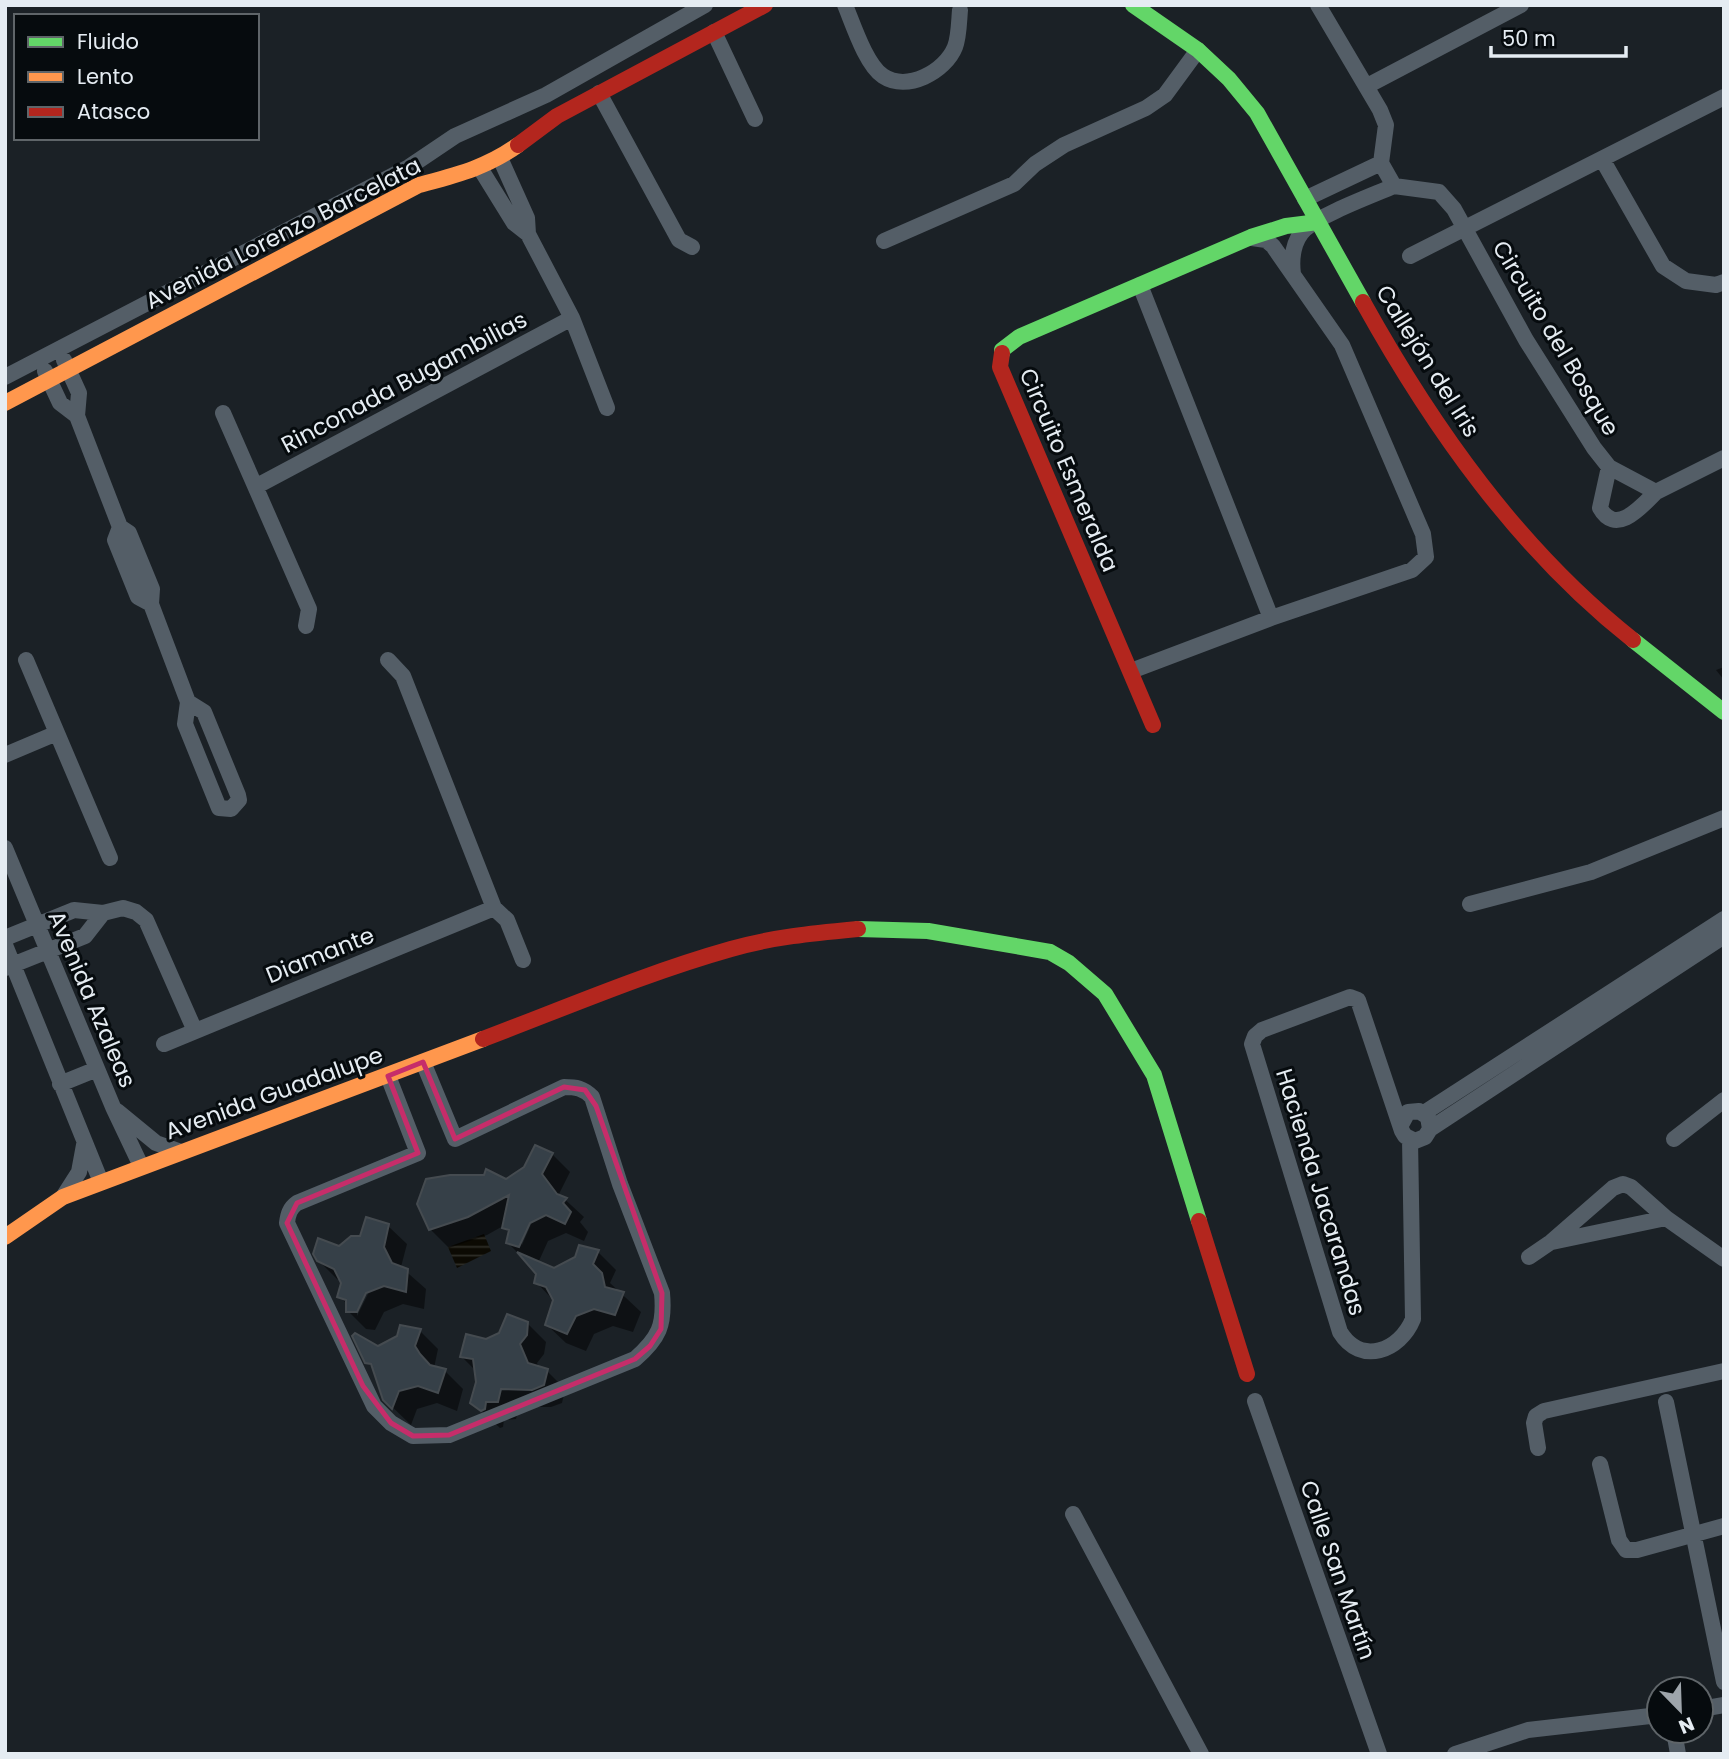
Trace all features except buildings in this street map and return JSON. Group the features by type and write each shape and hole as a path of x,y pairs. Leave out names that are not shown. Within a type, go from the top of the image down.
{"street":[{"name":"Avenida Lorenzo Barcelata","path":"5,377 409,167 455,136 546,95 705,5"},
{"name":"Avenida Lorenzo Barcelata","path":"5,403 419,185 480,168 500,158 557,116 765,5"},
{"path":"845,5 871,63 883,76 905,82 928,76 945,63 955,47 960,10"},
{"name":"Callejón del Iris","path":"1133,5 1198,50 1229,79 1257,113 1398,365 1465,462 1530,544 1599,613 1724,712"},
{"path":"1318,5 1367,86 1386,125 1381,163 1394,186"},
{"path":"1367,86 1513,7"},
{"path":"715,32 755,119"},
{"path":"884,241 1014,184 1035,164 1064,145 1146,108 1165,94 1198,50"},
{"path":"599,93 679,240 692,247"},
{"path":"546,95 555,102 557,116"},
{"name":"Circuito del Bosque","path":"1410,256 1724,97"},
{"path":"500,158 527,218 528,234 572,318 607,408"},
{"path":"1602,159 1663,266 1686,281 1716,285 1724,282"},
{"path":"1305,199 1381,163"},
{"path":"409,167 410,180 419,185"},
{"path":"480,168 514,223 528,234"},
{"path":"1293,274 1292,259 1296,242 1306,228 1394,186 1439,192 1454,208 1465,228"},
{"name":"Circuito Esmeralda","path":"1153,725 1000,367 1002,350 1019,337 1251,237 1286,226 1318,222"},
{"name":"Circuito del Bosque","path":"1465,228 1526,340 1594,448 1609,467 1657,492"},
{"path":"1131,671 1272,618 1412,570 1426,557 1423,534 1342,345 1273,246 1266,240 1251,237"},
{"path":"1140,285 1272,618"},
{"path":"123,315 132,335"},
{"name":"Rinconada Bugambilias","path":"257,486 572,318"},
{"path":"59,348 79,393 76,416 120,527 115,540 138,597 150,604 188,702 185,724 216,802 219,808 231,808 239,800 238,795 204,712 188,702"},
{"path":"39,359 60,403 76,416"},
{"path":"223,412 309,609 306,626"},
{"path":"1609,467 1600,508 1611,519 1622,519 1631,516 1657,492 1724,458"},
{"path":"26,660 110,858"},
{"path":"388,660 403,676 494,908 507,920 523,960"},
{"path":"5,755 57,733"},
{"path":"1470,904 1591,872 1724,818"},
{"name":"Avenida Azaleas","path":"5,848 113,1107 141,1166"},
{"path":"5,938 74,910 103,913 123,908 136,912 146,920 195,1031"},
{"name":"Diamante","path":"163,1044 494,908"},
{"path":"9,966 85,936 103,913"},
{"path":"1724,919 1558,1036 1430,1129 1425,1137 1415,1140 1405,1136 1401,1125 1408,1112 1424,1112 1558,1036 1724,936"},
{"name":"Avenida Guadalupe","path":"5,1237 63,1197 388,1076 626,982 733,948 807,933 870,928 928,932 1049,952 1082,972 1105,994 1154,1075 1247,1374"},
{"path":"5,945 9,966 101,1182"},
{"name":"Hacienda Jacarandas","path":"1401,1125 1358,999 1350,997 1262,1030 1255,1036 1252,1044 1340,1332 1346,1341 1366,1351 1379,1352 1390,1346 1402,1337 1413,1319 1410,1139"},
{"path":"388,1076 418,1153 297,1203 289,1211 287,1223 374,1406 391,1423 413,1436 449,1435 635,1359 650,1346 661,1329 664,1311 662,1293 620,1184 596,1106 585,1090 564,1087 454,1139 423,1062"},
{"path":"60,1084 97,1069"},
{"path":"1674,1139 1724,1100"},
{"path":"113,1107 156,1143 181,1152"},
{"path":"1424,1112 1428,1117 1430,1129"},
{"path":"63,1197 79,1172 85,1145"},
{"path":"1529,1257 1551,1242 1613,1188 1623,1184 1632,1187 1666,1218 1724,1259"},
{"path":"1551,1242 1666,1218"},
{"path":"1538,1448 1534,1423 1536,1416 1545,1411 1724,1371"},
{"name":"Calle San Martín","path":"1255,1401 1379,1754"},
{"path":"1666,1402 1724,1682"},
{"path":"1601,1464 1619,1540 1626,1550 1637,1550 1724,1526"},
{"path":"1073,1514 1201,1754"},
{"path":"1455,1754 1528,1730 1645,1717"}],"highlighted area":[{"path":"423,1062 455,1139 564,1087 585,1090 596,1106 662,1293 661,1329 650,1346 635,1359 449,1435 413,1436 391,1423 363,1386 287,1223 297,1203 418,1153 388,1076"}],"shaded area":[{"path":"484,1234 491,1251 457,1268 448,1247"}],"traffic: fast":[{"path":"1133,5 1198,50 1229,79 1257,113 1363,302"},
{"path":"1002,353 1002,350 1019,337 1251,237 1286,226 1318,222"},
{"path":"1633,640 1724,712"},
{"path":"858,929 928,931 1050,952 1069,963 1105,994 1154,1075 1199,1221"}],"traffic: slow":[{"path":"5,403 419,185 482,165 518,145"},
{"path":"5,1237 63,1197 483,1039"}],"traffic: jam":[{"path":"518,145 557,116 765,5"},
{"path":"1363,302 1419,395 1482,485 1553,567 1633,640"},
{"path":"1002,353 1000,367 1153,725"},
{"path":"483,1039 699,958 778,938 858,929"},
{"path":"1199,1221 1247,1374"}]}
